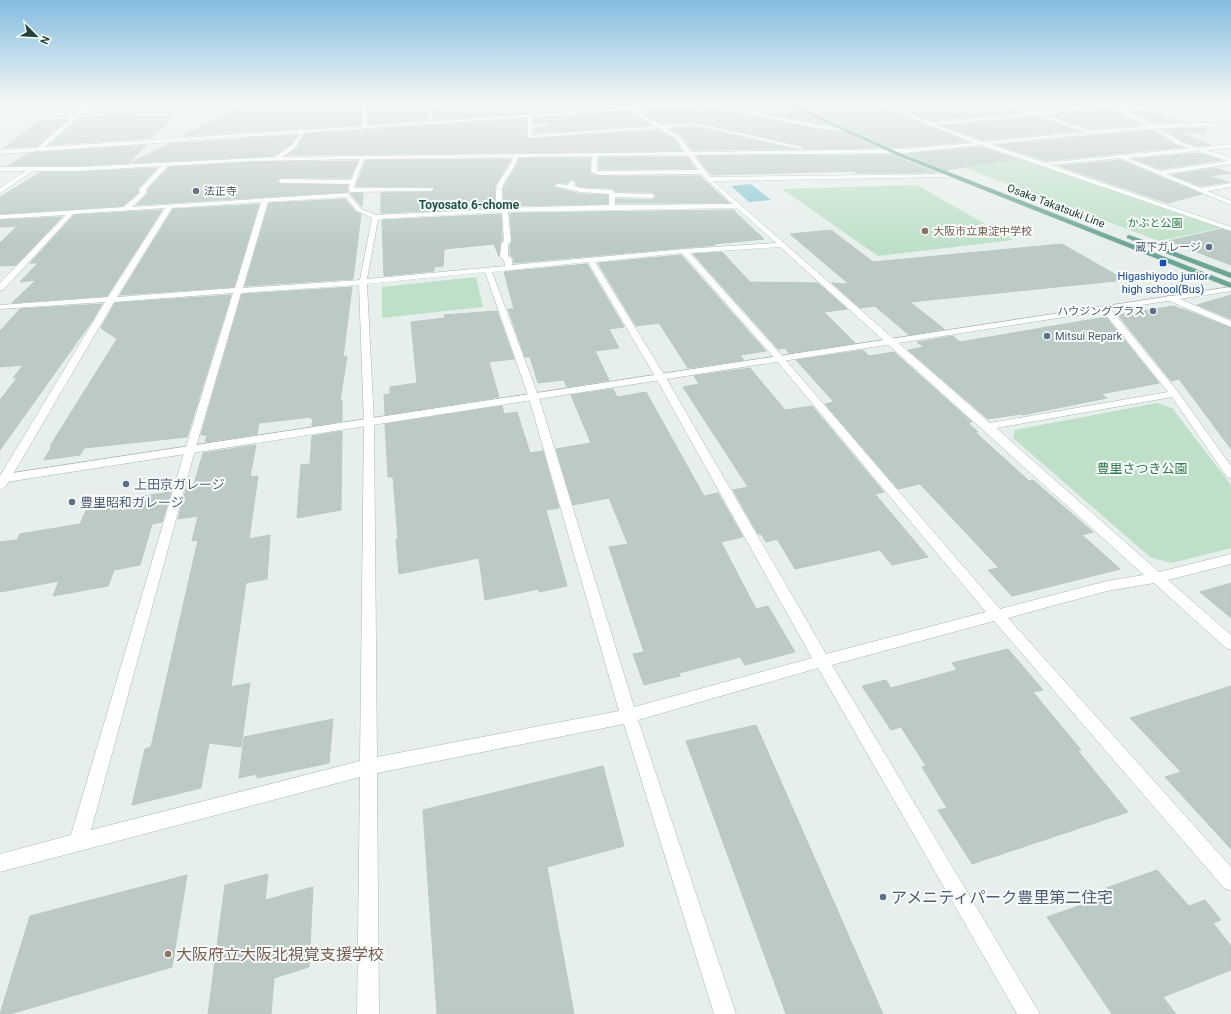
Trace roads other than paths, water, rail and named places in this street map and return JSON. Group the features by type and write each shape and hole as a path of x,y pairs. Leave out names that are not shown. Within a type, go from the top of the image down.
{"main road":[{"name":"Osaka Takatsuki Line","path":"892,151 1231,286"},
{"name":"Osaka Takatsuki Line","path":"908,151 1041,203"},
{"name":"Osaka Takatsuki Line","path":"1122,234 1231,276"}],"street":[{"path":"0,152 13,151"},
{"path":"277,158 286,151"},
{"path":"686,151 708,179 1231,644"},
{"path":"0,169 79,169 277,158 364,157 381,154 595,155 807,151"},
{"path":"1005,151 1231,229"},
{"path":"1042,164 1173,151"},
{"path":"1201,151 1231,161"},
{"path":"500,210 499,190 502,182 513,168 516,155"},
{"path":"595,155 594,172 599,173 702,172"},
{"path":"349,192 364,157"},
{"path":"1120,157 1231,203"},
{"path":"1158,173 1231,161"},
{"path":"126,209 145,191 141,191 166,164"},
{"path":"0,191 32,169"},
{"path":"708,179 950,175"},
{"path":"281,181 353,182"},
{"path":"557,186 571,184 580,190 612,192 612,208"},
{"path":"1199,190 1231,185"},
{"path":"0,217 265,201 349,192 431,190"},
{"path":"349,192 359,210 375,217 500,210 546,205 612,208 738,206"},
{"path":"612,195 652,196"},
{"path":"78,843 190,450 265,201"},
{"path":"2,481 111,299 169,207"},
{"path":"500,210 505,211 508,241 505,244 504,257 508,259 509,268"},
{"path":"0,288 71,213"},
{"path":"368,1014 369,423 363,282 375,217"},
{"path":"0,307 363,282 590,260 781,245"},
{"path":"684,252 780,359 997,615 1231,881"},
{"path":"590,260 661,378 822,661 1029,1014"},
{"path":"488,270 534,398 630,716 725,1014"},
{"path":"2,481 190,450 1231,289"},
{"path":"1170,298 1231,324"},
{"path":"1106,309 1175,394 1231,474"},
{"path":"986,426 1175,394"},
{"path":"0,863 369,767 630,716 822,661 1107,586 1156,578 1231,559"}],"water":[{"path":"751,184 771,200 749,202 731,186"}],"place":[{"name":"法正寺","path":"196,191"},
{"name":"大阪市立東淀中学校","path":"925,231"},
{"name":"蔵下ガレージ","path":"1209,247"},
{"name":"Higashiyodo junior high school(Bus)","path":"1163,263"},
{"name":"ハウジングプラス","path":"1153,311"},
{"name":"Mitsui Repark","path":"1047,336"},
{"name":"上田京ガレージ","path":"126,484"},
{"name":"豊里昭和ガレージ","path":"72,502"},
{"name":"アメニティパーク豊里第二住宅","path":"883,897"},
{"name":"大阪府立大阪北視覚支援学校","path":"168,954"}],"district":[{"name":"Toyosato 6-chome","path":"469,205"}],"park label":[{"name":"かぶと公園","path":"1155,223"},
{"name":"豊里さつき公園","path":"1142,468"}]}
